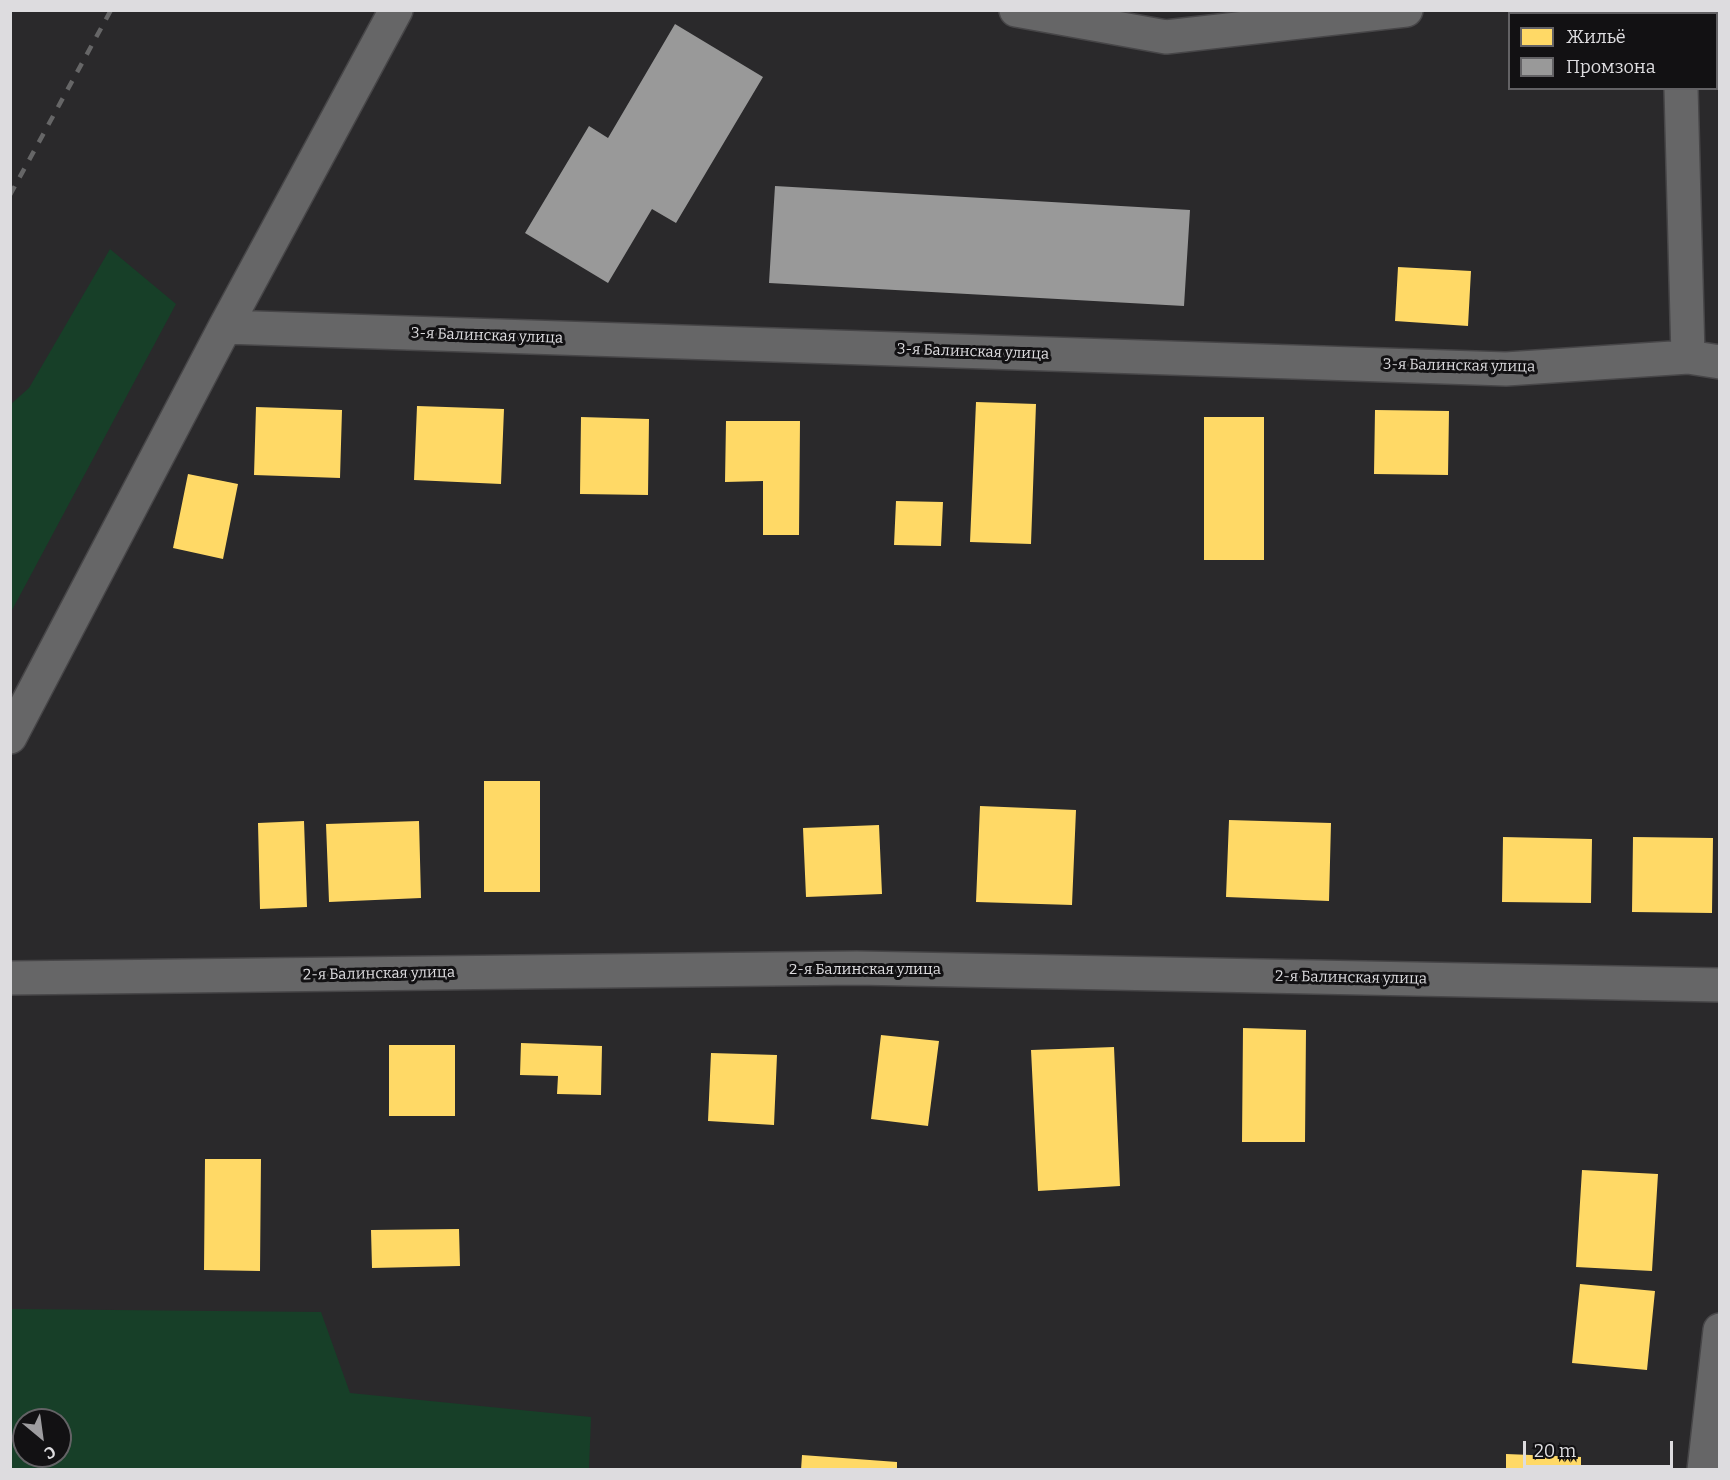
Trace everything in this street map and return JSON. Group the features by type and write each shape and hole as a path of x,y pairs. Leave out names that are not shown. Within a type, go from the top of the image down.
{"street":[{"path":"10,737 225,327 396,10"},
{"path":"1016,10 1166,37 1406,10"},
{"path":"1681,90 1688,357"},
{"name":"3-я Балинская улица","path":"225,327 1506,369 1688,357 1719,362"},
{"name":"2-я Балинская улица","path":"10,978 856,968 1719,985"},
{"path":"1704,1470 1719,1330"}],"green space":[{"path":"110,249 176,304 11,612 11,404 29,388"},
{"path":"11,1309 321,1312 350,1393 591,1417 589,1469 11,1469"}],"building: Жильё":[{"path":"1398,267 1471,271 1468,326 1395,321"},
{"path":"976,402 1036,404 1031,544 970,542"},
{"path":"417,406 504,409 501,484 414,480"},
{"path":"256,407 342,410 340,478 254,475"},
{"path":"1375,410 1449,411 1448,475 1374,474"},
{"path":"581,417 649,419 648,495 580,494"},
{"path":"1204,417 1264,417 1264,560 1204,560"},
{"path":"726,421 800,421 799,535 763,535 763,481 725,482"},
{"path":"188,474 238,484 223,559 173,548"},
{"path":"896,501 943,502 941,546 894,545"},
{"path":"484,781 540,781 540,892 484,892"},
{"path":"980,806 1076,810 1072,905 976,902"},
{"path":"1229,820 1331,823 1329,901 1226,897"},
{"path":"304,821 307,907 260,909 258,823"},
{"path":"419,821 421,898 329,902 326,824"},
{"path":"879,825 882,894 806,897 803,828"},
{"path":"1503,837 1592,839 1591,903 1502,902"},
{"path":"1633,837 1713,838 1712,913 1632,912"},
{"path":"1243,1028 1306,1030 1305,1142 1242,1142"},
{"path":"881,1035 939,1041 928,1126 871,1119"},
{"path":"521,1043 602,1046 601,1095 557,1094 558,1076 520,1075"},
{"path":"389,1045 455,1045 455,1116 389,1116"},
{"path":"1114,1047 1120,1186 1038,1191 1031,1050"},
{"path":"711,1053 777,1055 774,1125 708,1121"},
{"path":"205,1159 261,1159 260,1271 204,1270"},
{"path":"1582,1170 1658,1174 1652,1271 1576,1267"},
{"path":"459,1229 460,1266 372,1268 371,1230"},
{"path":"1580,1284 1655,1291 1647,1370 1572,1363"},
{"path":"1506,1454 1581,1457 1581,1470 1506,1470"},
{"path":"802,1455 897,1462 897,1470 801,1470"}],"building: Промзона":[{"path":"675,24 763,77 676,223 652,209 608,283 525,233 589,126 608,138"},
{"path":"775,186 1190,210 1184,306 769,283"}],"railway":[{"path":"10,195 111,10"}]}
